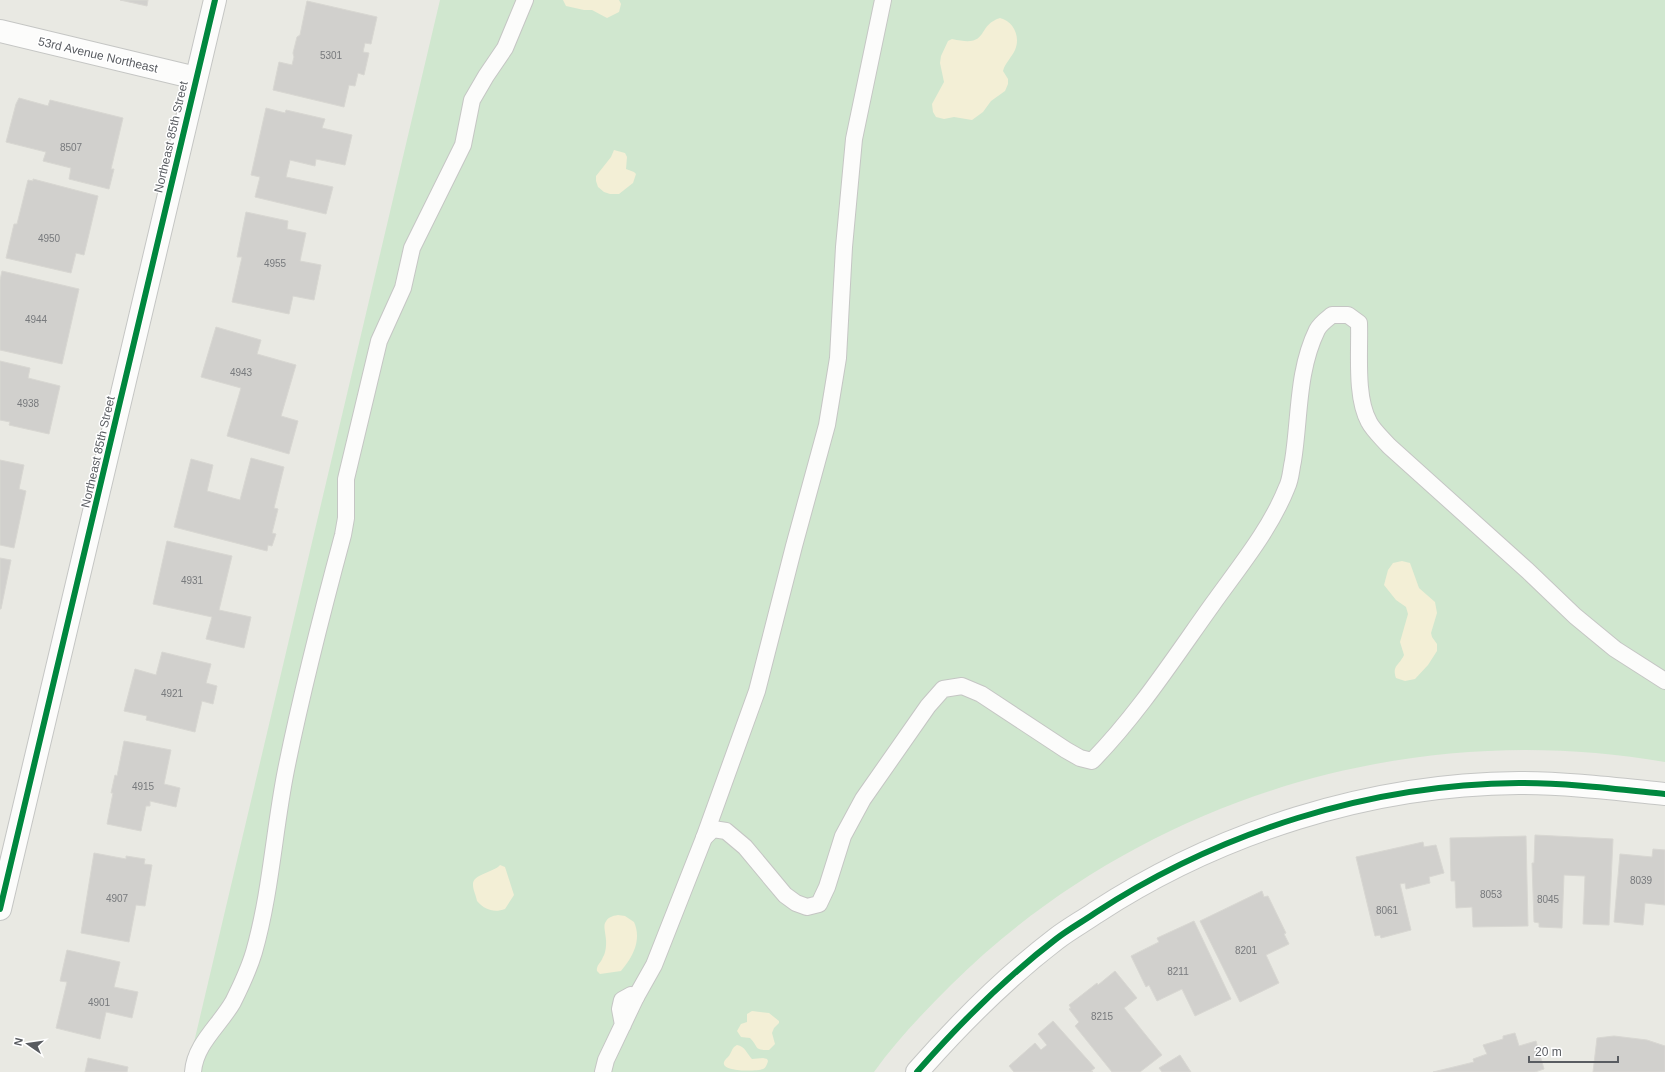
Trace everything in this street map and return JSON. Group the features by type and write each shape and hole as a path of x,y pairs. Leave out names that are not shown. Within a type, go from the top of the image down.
{"street":[{"name":"Northeast 85th Street","path":"0,909 215,0"},
{"name":"53rd Avenue Northeast","path":"0,32 196,78"},
{"path":"917,1072 946,1039 992,992 1057,938 1132,889 1224,843 1332,807 1390,795 1440,788 1518,783 1586,786 1665,794"}],"lane":[{"path":"193,1072 199,1051 233,1002 252,959 259,933 266,899 286,770 305,678 343,535 346,518 346,479 379,341 403,288 412,248 463,145 472,100 504,48 525,0"},
{"path":"603,1072 606,1060 622,1025 620,1009 622,1000 631,995 636,996 654,965 704,838 757,691 827,425 838,358 844,247 854,139 883,0"},
{"path":"704,838 713,829 726,831 745,847 785,895 796,903 808,907 819,904 827,887 844,836 863,800 928,706 943,689 962,686 981,694 1066,750 1080,758 1092,761 1106,747 1151,690 1256,542 1279,505 1288,486 1295,447 1300,393 1308,358 1318,329 1332,315 1348,315 1359,322 1360,385 1364,410 1369,423 1389,446 1528,571 1575,616 1615,649 1665,681"}],"green space":[{"path":"440,0 1665,0 1665,762 1568,751 1471,752 1375,764 1281,787 1191,821 1105,866 1025,920 951,985 901,1038 874,1072 187,1072"}],"sand":[{"path":"563,0 619,0 621,4 619,12 607,18 592,10 584,10 566,6"},
{"path":"1000,18 1009,22 1015,30 1017,40 1015,50 1005,65 1003,71 1008,79 1008,84 1005,91 991,101 983,112 972,120 954,117 944,119 936,117 933,112 932,104 944,82 940,63 941,56 948,41 952,39 972,41 981,35 987,26"},
{"path":"614,150 625,153 627,157 626,169 636,174 633,183 619,194 604,192 598,187 596,181 596,176 611,157"},
{"path":"1402,561 1410,563 1419,588 1435,602 1437,613 1431,633 1437,644 1437,651 1428,665 1415,679 1405,681 1396,678 1395,668 1404,655 1400,642 1408,614 1406,607 1396,600 1384,585 1388,570 1393,563"},
{"path":"500,865 505,867 514,895 505,909 493,911 486,909 477,901 473,885 476,878 497,868"},
{"path":"618,915 625,916 634,922 637,942 629,960 621,971 600,974 597,969 606,949 605,923 610,917"},
{"path":"752,1011 769,1013 779,1021 772,1033 775,1044 769,1050 758,1049 750,1038 741,1037 737,1031 741,1024 747,1022 747,1014"},
{"path":"737,1045 744,1049 752,1059 767,1059 768,1061 765,1068 758,1070 736,1070 725,1066 724,1062"}],"building":[{"path":"120,0 148,0 147,6"},
{"path":"307,1 377,17 371,44 365,43 363,52 369,53 364,75 358,73 355,86 349,85 344,107 273,90 279,62 292,65 294,57 293,53 297,37 300,35"},
{"path":"19,98 48,106 50,100 123,118 111,169 114,169 109,189 69,179 71,168 43,161 46,152 6,142"},
{"path":"266,108 285,113 286,110 325,119 322,128 352,135 345,165 316,159 315,166 290,160 286,177 333,187 326,214 255,197 260,177 251,175"},
{"path":"33,179 98,196 84,255 76,253 71,273 6,258 14,224 17,224 28,180 33,181"},
{"path":"246,212 288,221 287,229 306,233 300,261 321,265 314,300 293,296 289,314 232,302 242,257 237,257"},
{"path":"2,271 79,289 62,364 0,350 0,280"},
{"path":"216,327 261,340 257,354 296,365 281,416 298,421 289,454 227,436 241,388 201,377"},
{"path":"0,361 30,368 28,378 60,386 49,434 9,425 10,422 0,420"},
{"path":"251,458 284,467 274,508 278,509 272,533 276,534 272,546 268,545 267,551 174,527 191,459 213,465 207,491 240,500"},
{"path":"0,460 24,465 19,489 26,491 14,548 0,545"},
{"path":"167,541 232,556 219,610 251,617 244,648 206,639 212,617 153,604"},
{"path":"0,558 11,560 1,609 0,609"},
{"path":"162,652 211,664 206,683 217,686 213,704 202,701 195,732 146,720 147,716 124,711 135,669 156,675"},
{"path":"124,741 171,750 164,784 180,788 176,807 150,801 150,806 146,806 141,831 107,824 113,793 111,793 115,775 117,776"},
{"path":"1535,835 1613,839 1609,925 1583,924 1585,876 1564,875 1562,928 1539,927 1539,923 1534,922 1532,863 1534,863"},
{"path":"1526,836 1528,926 1473,927 1472,907 1456,908 1455,881 1451,881 1450,838"},
{"path":"1423,842 1424,847 1436,845 1444,873 1429,877 1430,883 1406,889 1405,883 1400,884 1411,930 1381,938 1380,935 1375,936 1356,857"},
{"path":"1653,849 1665,850 1665,905 1645,903 1643,925 1614,922 1620,854 1652,857"},
{"path":"94,853 126,859 126,856 145,859 144,864 152,865 145,906 136,905 129,942 81,933"},
{"path":"1262,891 1264,897 1268,896 1286,933 1284,934 1289,944 1266,955 1279,983 1240,1002 1200,921"},
{"path":"1194,921 1231,999 1195,1016 1182,989 1157,1001 1149,985 1146,987 1131,956 1159,942 1157,938"},
{"path":"67,950 120,962 114,987 138,992 132,1018 106,1012 100,1039 56,1028 67,982 60,981"},
{"path":"1115,971 1137,998 1124,1008 1162,1055 1140,1072 1112,1072 1075,1026 1079,1022 1069,1009 1071,1008 1069,1005"},
{"path":"1053,1021 1095,1068 1091,1071 1093,1072 1014,1072 1009,1066 1035,1043 1041,1050 1047,1045 1038,1034"},
{"path":"1515,1033 1519,1046 1536,1041 1544,1069 1535,1072 1433,1072 1474,1062 1473,1059 1487,1054 1483,1045 1503,1039 1503,1036"},
{"path":"1614,1036 1647,1040 1665,1046 1665,1072 1593,1072 1597,1038"},
{"path":"1180,1055 1191,1072 1162,1072 1159,1068"},
{"path":"88,1058 128,1067 127,1072 85,1072"}],"cycle path":[{"path":"0,909 215,0"},
{"path":"917,1072 950,1036 1001,985 1061,935 1143,884 1193,859 1244,837 1298,818 1352,803 1407,792 1463,786 1519,783 1555,784 1665,794"}]}
